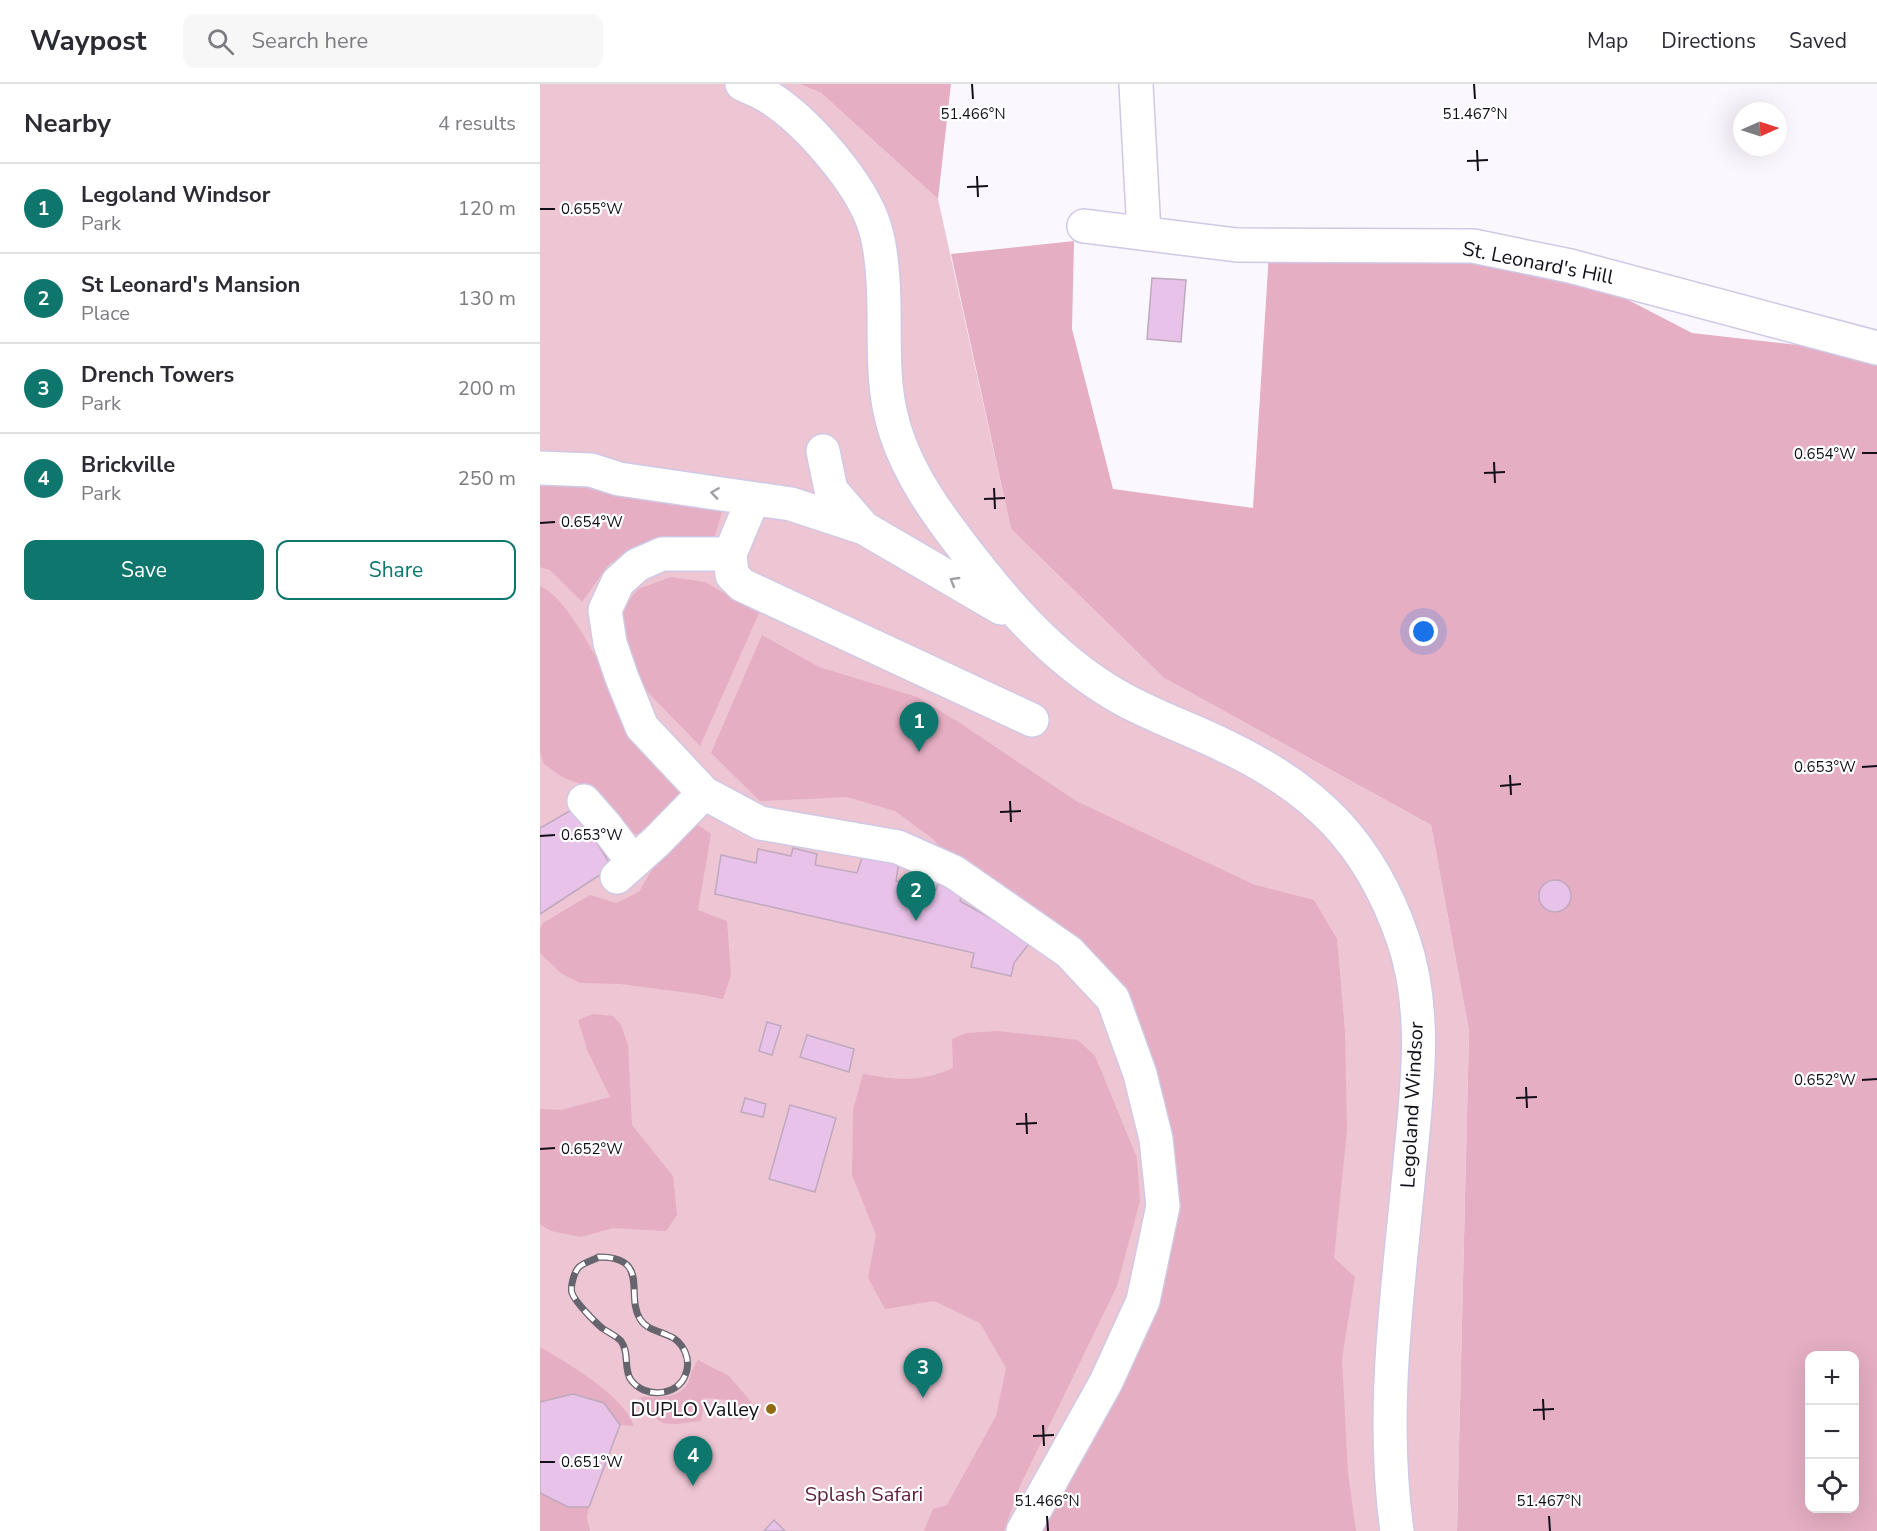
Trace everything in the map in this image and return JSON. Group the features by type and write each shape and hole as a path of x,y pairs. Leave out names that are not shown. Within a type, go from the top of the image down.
{"street":[{"path":"742,84 768,97 800,122 847,175 864,204 875,229 883,277 890,412 902,450 919,483 949,529 1023,621"},
{"path":"1136,84 1144,233"},
{"name":"St. Leonard's Hill","path":"1084,226 1236,245 1473,246 1570,266 1877,348"},
{"path":"823,451 831,489 864,528"},
{"path":"540,468 591,470 620,479 791,504 864,528 1023,621"},
{"path":"753,499 730,554 732,575 742,585 1032,720"},
{"path":"730,554 662,554 638,565 618,582 605,610 610,643 642,727 704,793 760,823 898,847 954,872 1070,952 1113,999 1140,1074 1156,1139 1163,1206 1143,1301 1106,1382 1023,1531"},
{"name":"Legoland Windsor","path":"1023,621 1064,659 1116,695 1229,747 1282,777 1326,812 1360,850 1386,896 1404,943 1415,987 1419,1038 1390,1388 1389,1443 1392,1497 1397,1531"},
{"path":"584,801 605,825 625,870 657,842 704,793"}],"green space":[{"name":"Splash Safari","path":"540,84 799,84 821,93 938,199 1011,529 1164,678 1431,825 1469,1031 1457,1531 540,1531"}],"shaded area":[{"path":"799,84 951,84 938,199 821,93"},
{"path":"1074,241 1072,329 1113,489 1253,508 1269,253 1432,256 1540,275 1609,290 1692,333 1798,345 1877,361 1877,1531 1457,1531 1469,1031 1431,825 1164,678 1011,529 951,254"},
{"path":"540,484 566,484 723,508 715,536 610,563 582,602 550,570 540,567"},
{"path":"671,577 705,582 759,613 700,746 633,677 613,621 638,589"},
{"path":"540,586 550,592 569,613 606,674 692,795 649,834 629,834 599,791 562,777 544,764 540,752"},
{"path":"762,635 819,667 917,697 1076,801 1255,885 1314,900 1337,939 1345,1032 1347,1130 1334,1258 1355,1277 1342,1359 1348,1473 1356,1531 1036,1531 1173,1196 1118,987 979,891 933,839 895,811 847,797 760,801 711,753"},
{"path":"692,821 711,834 698,910 727,921 731,975 723,999 620,984 580,983 562,974 540,953 540,929 543,923 590,895 616,903 639,892 669,840"},
{"path":"593,1014 613,1016 621,1025 628,1045 632,1125 673,1176 677,1215 666,1231 613,1228 581,1237 551,1231 540,1224 540,1109 561,1110 610,1097 588,1052 578,1020"},
{"path":"998,1031 1078,1040 1095,1056 1137,1158 1140,1201 1117,1286 1020,1486 1004,1531 924,1531 933,1509 947,1505 996,1416 1006,1368 980,1323 934,1301 885,1309 868,1278 876,1235 852,1175 853,1110 863,1074 909,1079 941,1073 953,1068 952,1039 966,1033"},
{"path":"540,1347 608,1392 629,1415 634,1426 620,1425 604,1403 573,1394 540,1402"},
{"path":"698,1360 729,1376 753,1404 742,1420 726,1417 728,1400 705,1398 701,1421 680,1424 659,1421 647,1408 640,1397 671,1395 682,1390 688,1383"},
{"path":"540,1493 589,1507 587,1517 590,1531 540,1531"}],"building":[{"path":"1152,278 1186,280 1181,342 1147,339"},
{"path":"575,808 612,867 540,914 540,828"},
{"path":"793,848 817,854 815,865 857,873 863,855 899,862 896,881 936,890 939,881 963,888 960,901 1031,941 1014,963 1011,976 971,967 974,953 715,894 721,855 756,863 758,849 791,856"},
{"path":"1555,880 1566,885 1571,896 1566,907 1555,912 1544,907 1539,896 1544,885"},
{"path":"767,1022 781,1026 772,1055 759,1051"},
{"path":"807,1035 854,1049 849,1072 800,1057"},
{"path":"745,1098 766,1104 763,1117 741,1112"},
{"path":"790,1105 836,1118 815,1192 769,1179"},
{"path":"573,1394 604,1403 620,1425 589,1507 568,1507 540,1493 540,1402"},
{"path":"774,1520 785,1531 764,1531"}],"railway":[{"path":"599,1257 625,1263 631,1270 636,1309 640,1319 649,1327 673,1338 682,1346 688,1364 685,1376 675,1388 660,1393 637,1386 627,1371 625,1351 621,1341 602,1328 574,1297 572,1287 577,1269 599,1257"}],"place":[{"name":"Legoland Windsor","path":"919,752"},
{"name":"St Leonard's Mansion","path":"916,921"},
{"name":"Drench Towers","path":"923,1398"},
{"name":"DUPLO Valley","path":"771,1409"},
{"name":"Brickville","path":"693,1486"}]}
